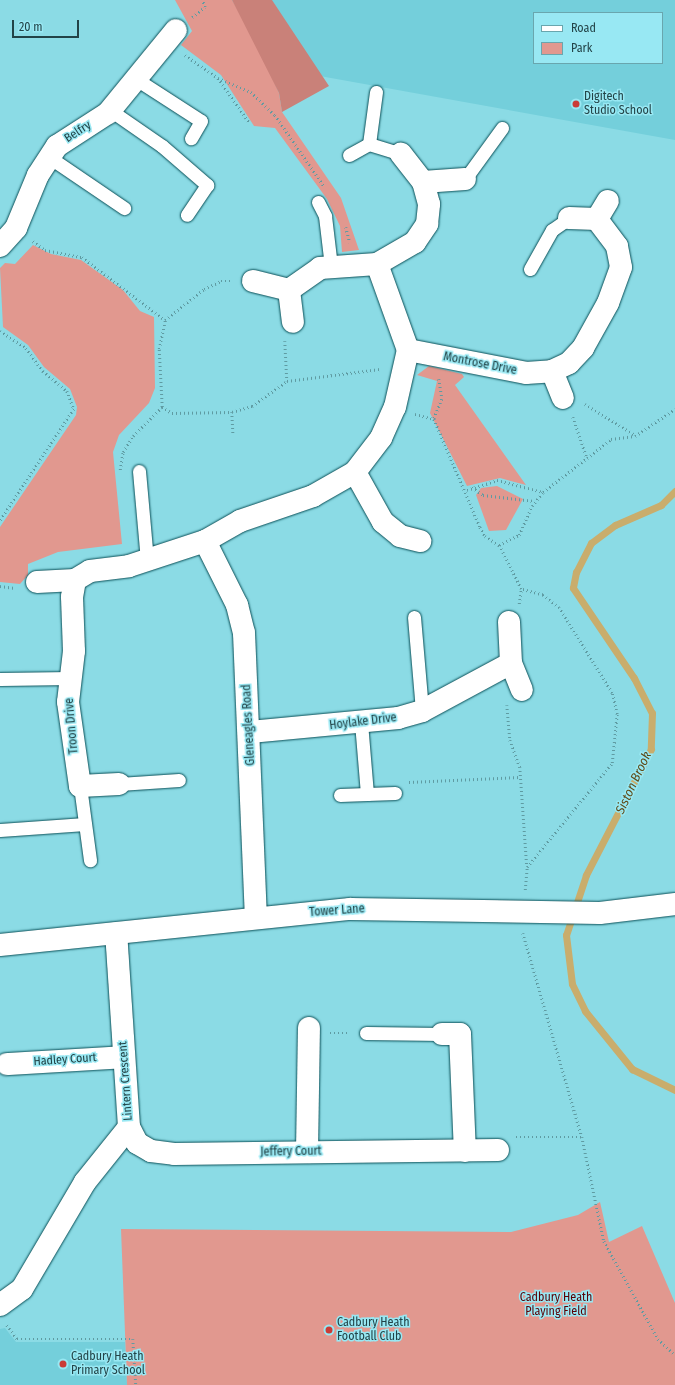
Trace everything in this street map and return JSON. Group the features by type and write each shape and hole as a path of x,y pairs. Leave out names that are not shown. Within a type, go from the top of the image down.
{"street":[{"name":"Belfry","path":"0,246 16,228 38,175 57,146 110,110 171,36"},
{"path":"289,290 307,275 332,266 377,264 415,242 427,224 429,204 422,182 400,154"},
{"path":"422,182 465,179"},
{"name":"Montrose Drive","path":"407,357 436,355 526,373 558,386 569,363 583,348 608,303 621,267 617,246 602,210 569,218"},
{"path":"37,582 75,580 90,571 147,560 205,541 240,520 313,496 355,472 384,432 395,407 407,357 377,264"},
{"path":"253,281 289,290"},
{"path":"289,290 293,322"},
{"path":"355,472 383,522 400,536 420,540"},
{"name":"Gleneagles Road","path":"205,541 237,605 244,633 250,732 256,916"},
{"name":"Troon Drive","path":"75,580 71,678 68,702 80,786"},
{"path":"509,622 507,665 522,690"},
{"name":"Hoylake Drive","path":"250,732 361,723 422,711 507,665"},
{"path":"80,786 119,784"},
{"name":"Tower Lane","path":"0,945 256,916 350,909 522,913 600,913 675,904"},
{"name":"Lintern Crescent","path":"2,1313 22,1289 85,1182 129,1127 116,933"},
{"path":"307,1152 310,1028"},
{"path":"442,1034 460,1034 465,1151"},
{"name":"Hadley Court","path":"6,1064 124,1057"},
{"name":"Jeffery Court","path":"129,1127 137,1143 151,1151 174,1154 498,1150"}],"lane":[{"path":"136,79 201,121 191,138"},
{"path":"369,144 376,92"},
{"path":"110,110 162,146 207,185 187,215"},
{"path":"465,179 502,128"},
{"path":"349,155 369,144 400,154"},
{"path":"49,157 124,208"},
{"path":"318,202 325,216 332,266"},
{"path":"530,269 552,230 569,218"},
{"path":"140,471 147,560"},
{"path":"414,616 422,711"},
{"path":"0,679 71,678"},
{"path":"361,723 367,794"},
{"path":"119,784 179,780"},
{"path":"80,786 90,860"},
{"path":"340,795 395,793"},
{"path":"0,830 86,824"},
{"path":"366,1033 442,1034"}],"path":[{"path":"171,36 218,78 249,122"},
{"path":"218,78 251,92 275,115 330,194"},
{"path":"345,225 354,264"},
{"path":"16,228 45,250 82,257 165,320"},
{"path":"120,474 124,452 133,436 162,407 159,349 165,320 220,281 253,281"},
{"path":"0,331 26,348 43,372 67,391 74,408 0,520"},
{"path":"436,355 442,398 434,419 485,536 499,545 521,589 543,595 559,608 612,693 617,714 612,763 528,867"},
{"path":"162,407 172,413 232,412 252,406 287,381 407,357"},
{"path":"558,386 635,436"},
{"path":"558,386 580,428 586,458"},
{"path":"499,545 519,535 536,501 543,492 586,458 611,439 635,436 675,409"},
{"path":"232,412 233,434"},
{"path":"466,490 497,480 543,492"},
{"path":"472,487 483,495 536,501"},
{"path":"507,665 510,740 520,777 528,867 522,913 523,939 582,1137 611,1258 658,1340 673,1353"},
{"path":"405,782 520,777"},
{"path":"310,1028 331,1033 366,1033"},
{"path":"498,1150 497,1137 582,1137"},
{"path":"2,1313 17,1339 132,1339 136,1385"}],"shaded area":[{"path":"232,0 272,0 329,86 282,112 279,93"},
{"name":"Digitech Studio School","path":"235,0 675,0 675,140 281,69"},
{"name":"Cadbury Heath Primary School","path":"5,1328 16,1342 125,1342 127,1385 0,1385 0,1329"}],"green space":[{"path":"175,0 232,0 253,34 279,93 282,112 341,198 359,250 342,252 340,226 327,199 275,128 254,126 221,75 181,45 192,31"},
{"path":"33,245 51,254 81,260 123,290 140,311 154,317 155,388 149,403 119,435 113,452 122,544 58,552 28,564 28,575 20,584 0,582 0,527 76,415 77,407 70,389 44,367 28,345 3,327 0,268 5,263 15,264"},
{"path":"429,366 462,374 464,377 455,385 526,485 500,478 467,486 430,413 437,381 417,375"},
{"path":"497,486 523,499 506,530 489,531 476,495 481,488"},
{"name":"Cadbury Heath Playing Field","path":"600,1202 609,1242 642,1226 675,1303 675,1385 127,1385 121,1229 511,1232 578,1215"}],"waterway":[{"name":"Siston Brook","path":"675,491 661,505 615,525 591,543 576,572 573,588 634,678 652,713 651,749 586,875 566,935 572,984 585,1011 632,1069 675,1090"}],"place":[{"name":"Digitech Studio School","path":"576,104"},
{"name":"Cadbury Heath Football Club","path":"329,1330"},
{"name":"Cadbury Heath Primary School","path":"63,1364"}]}
